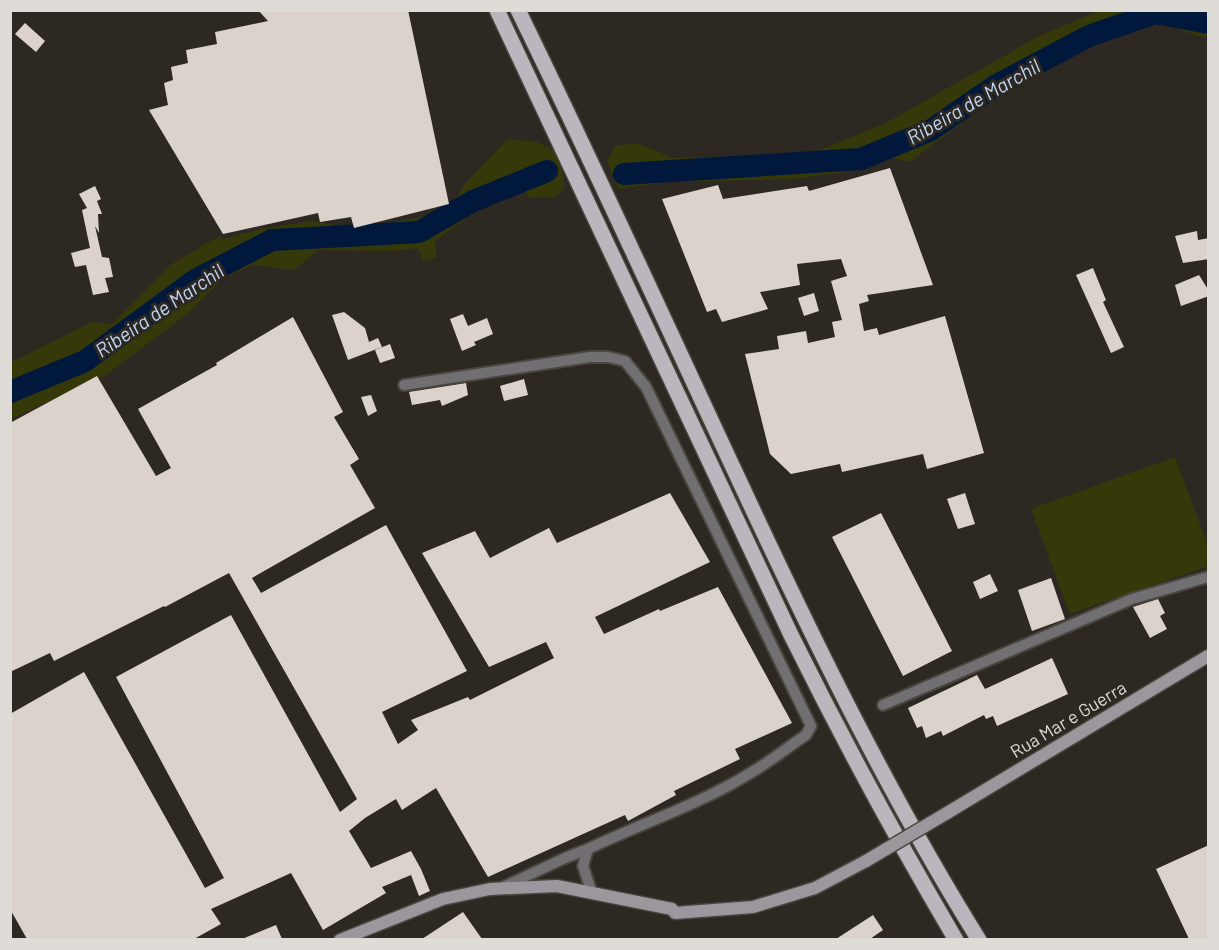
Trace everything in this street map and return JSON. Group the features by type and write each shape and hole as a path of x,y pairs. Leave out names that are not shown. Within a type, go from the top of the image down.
{"main road":[{"path":"497,10 790,635 884,815 956,939"},
{"path":"518,10 830,670 878,765 925,850 979,939"}],"street":[{"path":"404,385 590,357 608,357 625,361 646,387 811,726 806,735 752,772 707,796 631,828 499,889"},
{"path":"883,705 1132,599 1209,577"},
{"name":"Rua Mar e Guerra","path":"340,939 443,899 499,889 557,886 672,909 675,913 753,906 815,888 866,861 1209,656"},
{"path":"588,849 583,866 592,893"}],"green space":[{"path":"1101,10 1208,11 1208,36 1201,37 1157,22 1085,44 989,102 910,162 885,156 845,172 794,179 668,182 618,189 607,161 615,146 637,143 674,158 808,155 886,123 1041,35"},
{"path":"507,140 535,141 557,152 564,189 554,197 530,197 522,188 493,199 435,241 437,257 423,261 418,248 396,251 318,250 294,270 253,265 223,279 187,314 106,375 11,419 11,362 92,322 112,324 170,265 219,236 223,239 261,229 311,221 362,229 434,214 455,205 462,187"},
{"path":"1175,457 1208,546 1208,566 1070,614 1031,509"}],"building":[{"path":"258,10 408,10 449,204 354,228 351,217 320,222 318,213 223,234 149,110 168,105 164,83 173,80 171,67 188,63 186,50 217,44 215,32 268,21"},
{"path":"25,23 45,41 36,52 15,34"},
{"path":"890,168 933,285 867,295 869,301 859,304 864,331 877,328 879,335 945,316 984,453 927,469 923,454 842,472 840,464 791,474 770,454 745,354 779,349 777,336 806,331 808,343 835,337 832,322 842,320 831,281 847,276 841,259 797,264 800,285 760,292 768,309 722,322 716,309 707,312 662,199 718,185 723,199 807,186 809,191"},
{"path":"95,186 101,199 97,201 102,214 98,214 99,233 95,226 102,257 109,258 113,277 105,278 109,292 93,295 86,265 75,267 71,253 90,248 82,210 87,208 79,194"},
{"path":"1197,231 1198,240 1209,238 1209,259 1183,263 1175,236"},
{"path":"1093,268 1106,300 1103,302 1124,347 1111,353 1076,275"},
{"path":"1199,275 1209,291 1209,296 1181,306 1175,285"},
{"path":"814,293 819,311 804,316 798,298"},
{"path":"344,312 365,328 369,342 378,338 382,347 348,360 332,315"},
{"path":"463,314 468,326 487,318 493,334 474,342 476,345 462,351 450,319"},
{"path":"293,317 343,412 334,417 359,459 350,465 375,508 252,578 261,593 386,525 467,671 382,712 398,744 418,730 411,720 468,697 470,700 554,658 546,642 489,667 422,553 475,531 490,558 549,528 557,543 670,493 710,562 595,617 604,634 659,609 660,611 718,587 792,723 735,749 740,759 674,791 676,795 628,821 625,815 488,877 436,788 402,810 396,799 349,831 371,868 411,851 430,891 419,896 411,875 382,887 386,893 323,930 291,873 211,909 221,924 194,939 27,939 10,909 10,714 84,672 205,888 224,878 116,677 231,615 340,812 357,799 229,573 54,661 50,653 10,672 10,423 97,376 156,476 171,468 138,409 217,365 216,363"},
{"path":"390,344 395,358 380,363 375,350"},
{"path":"524,379 528,395 504,401 500,386"},
{"path":"466,383 468,395 442,406 440,400 412,405 409,392"},
{"path":"371,395 377,411 368,416 361,397"},
{"path":"965,493 975,524 958,529 947,499"},
{"path":"881,513 952,651 903,676 832,537"},
{"path":"990,574 998,591 980,599 973,582"},
{"path":"1051,578 1065,619 1032,631 1018,590"},
{"path":"1158,599 1165,613 1160,616 1167,629 1150,638 1133,607"},
{"path":"1052,658 1068,694 997,726 993,716 986,719 984,715 943,736 941,731 926,738 922,726 917,728 908,708 977,675 985,689"},
{"path":"1209,845 1209,939 1189,939 1156,869"},
{"path":"463,912 482,939 422,939"},
{"path":"873,915 883,930 870,939 836,939"},
{"path":"276,925 282,939 242,939"}],"waterway":[{"name":"Ribeira de Marchil","path":"624,174 861,159 931,130 995,86 1089,36 1155,13 1208,23"},
{"name":"Ribeira de Marchil","path":"10,392 85,361 195,280 272,240 419,232 473,201 547,171"}]}
